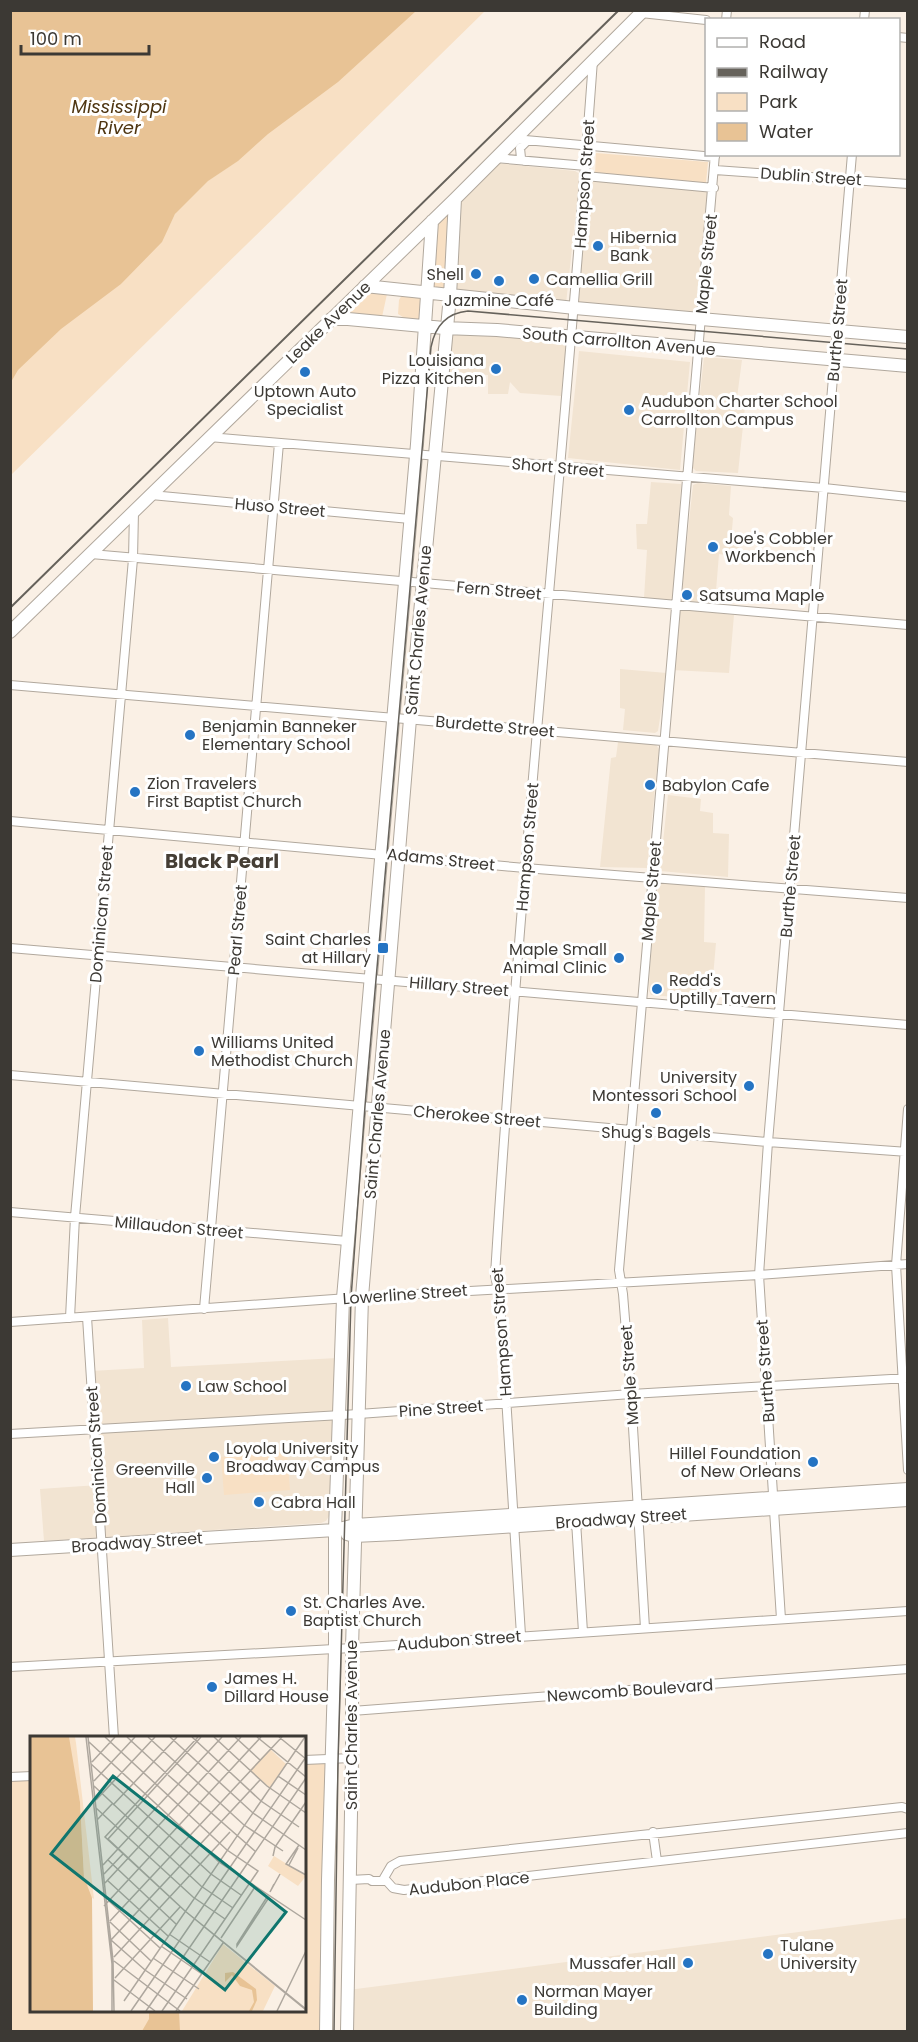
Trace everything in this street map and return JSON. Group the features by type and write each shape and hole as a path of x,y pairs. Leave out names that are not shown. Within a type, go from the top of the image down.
{"main road":[{"name":"Leake Avenue","path":"10,633 208,437 455,199 642,12"},
{"name":"Saint Charles Avenue","path":"347,2031 352,1648 362,1297 410,719 450,296 455,199"},
{"name":"Saint Charles Avenue","path":"326,2031 335,1649 334,1530 343,1298 416,455 432,221"},
{"name":"South Carrollton Avenue","path":"365,286 575,308 908,337"},
{"name":"South Carrollton Avenue","path":"331,319 497,330 908,366"},
{"name":"Broadway Street","path":"774,1503 908,1489"},
{"name":"Broadway Street","path":"10,1550 774,1503 908,1500"},
{"name":"Broadway Street","path":"513,1519 576,1521 639,1511"},
{"path":"327,2009 347,2010"}],"street":[{"path":"642,12 705,20"},
{"name":"Hampson Street","path":"521,1635 500,1301 495,1275 504,1118 575,308 593,60"},
{"name":"Dublin Street","path":"514,139 908,184"},
{"path":"524,161 521,158 520,148 527,141"},
{"name":"Burthe Street","path":"781,1619 759,1275 768,1142 852,156"},
{"path":"495,158 714,188"},
{"name":"Maple Street","path":"645,1628 631,1394 619,1270 663,741 715,162"},
{"name":"Short Street","path":"208,437 908,497"},
{"name":"Pearl Street","path":"204,1309 279,443"},
{"name":"Huso Street","path":"150,495 410,519"},
{"name":"Dominican Street","path":"70,1318 75,1217 133,559 134,511"},
{"name":"Fern Street","path":"90,554 908,625"},
{"name":"Burdette Street","path":"10,685 908,762"},
{"name":"Adams Street","path":"10,821 525,868 908,898"},
{"name":"Hillary Street","path":"10,948 908,1024"},
{"name":"Cherokee Street","path":"10,1075 768,1142 906,1152"},
{"path":"908,1109 896,1265 905,1378 908,1470"},
{"name":"Millaudon Street","path":"10,1212 347,1241"},
{"name":"Lowerline Street","path":"10,1322 496,1288 759,1275 908,1264"},
{"name":"Dominican Street","path":"87,1317 114,1736"},
{"name":"Pine Street","path":"10,1434 360,1414 631,1394 905,1378"},
{"path":"576,1521 583,1632"},
{"name":"Audubon Street","path":"10,1667 352,1648 908,1611"},
{"name":"Newcomb Boulevard","path":"352,1711 908,1669"},
{"path":"306,1760 352,1758"},
{"path":"10,1777 30,1776"},
{"name":"Audubon Place","path":"908,1809 902,1807 653,1832 400,1861 391,1866 386,1878 393,1888 404,1890 908,1833"},
{"path":"653,1832 657,1861"},
{"path":"350,1880 369,1879 372,1876 386,1878"}],"shaded area":[{"path":"495,163 575,171 580,174 566,304 458,293 455,288 459,201"},
{"path":"587,180 713,184 701,319 575,308"},
{"path":"455,332 567,340 561,396 520,393 510,382 508,394 488,394 488,375 446,372 452,334"},
{"name":"Audubon Charter School Carrollton Campus","path":"579,351 690,362 680,470 568,458"},
{"path":"704,357 742,360 736,405 745,407 738,473 696,471 692,467"},
{"path":"651,482 681,484 675,588 674,596 670,600 644,598 647,550 637,549 636,524 647,524"},
{"path":"698,483 731,486 729,515 733,518 731,541 739,542 738,557 719,554 715,603 684,601 681,596 693,485"},
{"path":"678,609 734,615 729,673 672,670"},
{"path":"620,669 667,673 658,731 655,733 623,730 625,709 620,708"},
{"path":"618,742 654,742 659,749 647,868 600,867 611,758 616,757"},
{"path":"668,795 701,799 700,811 713,813 713,833 729,834 728,877 660,871"},
{"path":"658,882 705,886 704,942 716,943 711,1000 651,995 649,991"},
{"name":"Loyola University Broadway Campus","path":"168,1318 171,1367 337,1358 329,1516 326,1521 44,1541 40,1489 98,1485 91,1371 144,1368 142,1320"},
{"name":"Tulane University","path":"907,1918 907,2031 347,2032 348,1990"}],"green space":[{"path":"412,11 485,11 11,475 10,376 23,359 161,242 175,214 188,195"},
{"path":"596,153 708,162 706,183 595,173"},
{"path":"450,210 449,288 430,289 433,225"},
{"path":"365,291 387,294 382,317 344,314"},
{"path":"402,295 421,297 419,319 406,319 398,314 399,300"},
{"path":"287,1452 290,1490 224,1495 221,1457"},
{"path":"326,1761 321,2031 11,2031 10,1778 30,1776 30,2012 306,2012 306,1762"}],"water":[{"name":"Mississippi River","path":"11,10 416,11 338,82 268,134 238,161 208,181 175,214 162,242 121,284 61,329 18,370 11,382"},
{"path":"149,2012 179,2012 180,2031 142,2031 149,2019"}],"tram line":[{"path":"334,2032 338,1762 351,1298 365,1106 431,347 435,333 448,318 468,311 908,349"}],"railway":[{"path":"10,608 619,10"}],"place":[{"name":"Hibernia Bank","path":"598,246"},
{"name":"Shell","path":"476,274"},
{"name":"Camellia Grill","path":"534,279"},
{"name":"Jazmine Café","path":"499,281"},
{"name":"Louisiana Pizza Kitchen","path":"496,369"},
{"name":"Uptown Auto Specialist","path":"305,372"},
{"name":"Audubon Charter School Carrollton Campus","path":"629,410"},
{"name":"Joe's Cobbler Workbench","path":"713,547"},
{"name":"Satsuma Maple","path":"687,595"},
{"name":"Benjamin Banneker Elementary School","path":"190,735"},
{"name":"Babylon Cafe","path":"650,785"},
{"name":"Zion Travelers First Baptist Church","path":"135,792"},
{"name":"Saint Charles at Hillary","path":"383,948"},
{"name":"Maple Small Animal Clinic","path":"619,958"},
{"name":"Redd's Uptilly Tavern","path":"657,989"},
{"name":"Williams United Methodist Church","path":"199,1051"},
{"name":"University Montessori School","path":"749,1086"},
{"name":"Shug's Bagels","path":"656,1113"},
{"name":"Law School","path":"186,1386"},
{"name":"Loyola University Broadway Campus","path":"214,1457"},
{"name":"Hillel Foundation of New Orleans","path":"813,1462"},
{"name":"Greenville Hall","path":"207,1478"},
{"name":"Cabra Hall","path":"259,1502"},
{"name":"St. Charles Ave. Baptist Church","path":"291,1611"},
{"name":"James H. Dillard House","path":"212,1687"},
{"name":"Tulane University","path":"768,1954"},
{"name":"Mussafer Hall","path":"688,1963"},
{"name":"Norman Mayer Building","path":"522,2000"}],"district":[{"name":"Black Pearl","path":"222,861"}]}
